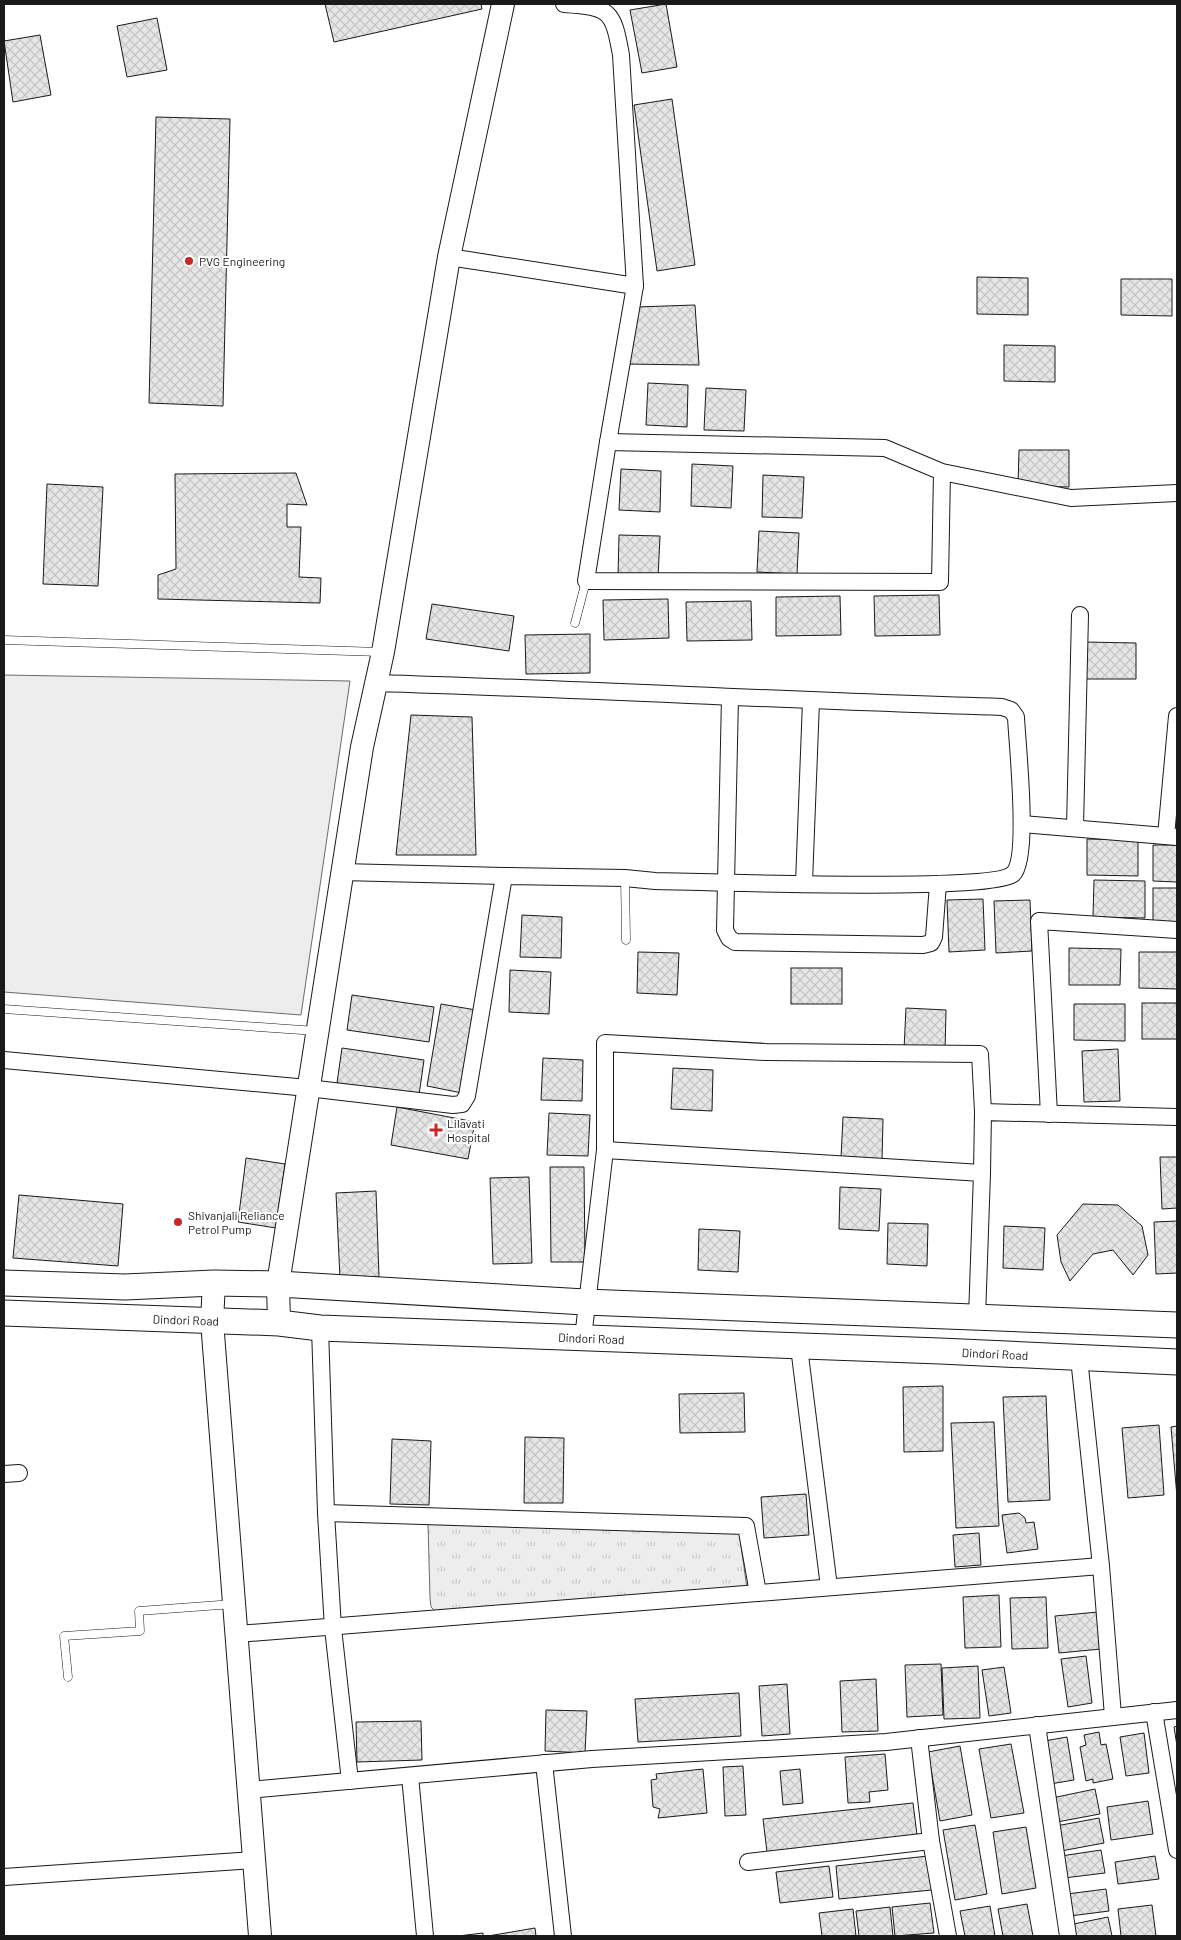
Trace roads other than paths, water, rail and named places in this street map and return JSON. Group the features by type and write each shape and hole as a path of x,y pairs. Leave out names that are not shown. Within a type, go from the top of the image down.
{"main road":[{"path":"4,1283 126,1286 214,1283 278,1284 586,1302 1177,1325"},
{"name":"Dindori Road","path":"4,1313 278,1323 320,1328 1177,1362"}],"street":[{"path":"278,1323 278,1284 342,872 375,683 383,652 449,257 503,4"},
{"path":"564,4 598,7 610,15 615,25 620,55 635,286 586,581 940,582 942,472"},
{"path":"449,257 635,286"},
{"path":"608,442 885,448 942,472 1071,498 1177,493"},
{"path":"1075,827 1080,615"},
{"path":"342,872 625,878 655,881 938,884 1001,880 1014,873 1021,859 1022,824 1016,716 1011,710 1002,707 375,683"},
{"path":"730,697 725,930 729,938 735,942 923,945 930,943 934,937 938,884"},
{"path":"804,883 810,701"},
{"path":"1022,824 1075,827 1172,837 1177,716"},
{"path":"4,1060 308,1088 453,1105 462,1104 467,1096 504,876"},
{"path":"1049,1114 1039,921 1177,930"},
{"path":"582,1338 605,1150 605,1043 766,1052 980,1054 983,1112 977,1318"},
{"path":"983,1112 1177,1117"},
{"path":"605,1150 982,1173"},
{"path":"214,1283 212,1320 260,1936"},
{"path":"320,1328 326,1513 333,1628 350,1781"},
{"path":"799,1347 829,1587"},
{"path":"1079,1358 1101,1566 1114,1716"},
{"path":"326,1513 746,1526 758,1593"},
{"path":"237,1634 333,1628 1101,1566"},
{"path":"249,1790 544,1763 919,1738 1177,1710"},
{"path":"1154,1712 1177,1850"},
{"path":"1037,1725 1068,1936"},
{"path":"919,1738 931,1841 948,1936"},
{"path":"544,1763 563,1936"},
{"path":"410,1776 426,1936"},
{"path":"748,1862 931,1841"},
{"path":"4,1877 254,1860"}],"lane":[{"path":"575,623 586,581"},
{"path":"4,640 383,652"},
{"path":"625,878 626,940"},
{"path":"4,1009 317,1031"},
{"path":"68,1677 64,1636 140,1631 139,1611 235,1604"}],"place":[{"name":"PVG Engineering","path":"189,261"},
{"name":"Lilavati Hospital","path":"436,1130"},
{"name":"Shivanjali Reliance Petrol Pump","path":"178,1222"}]}
